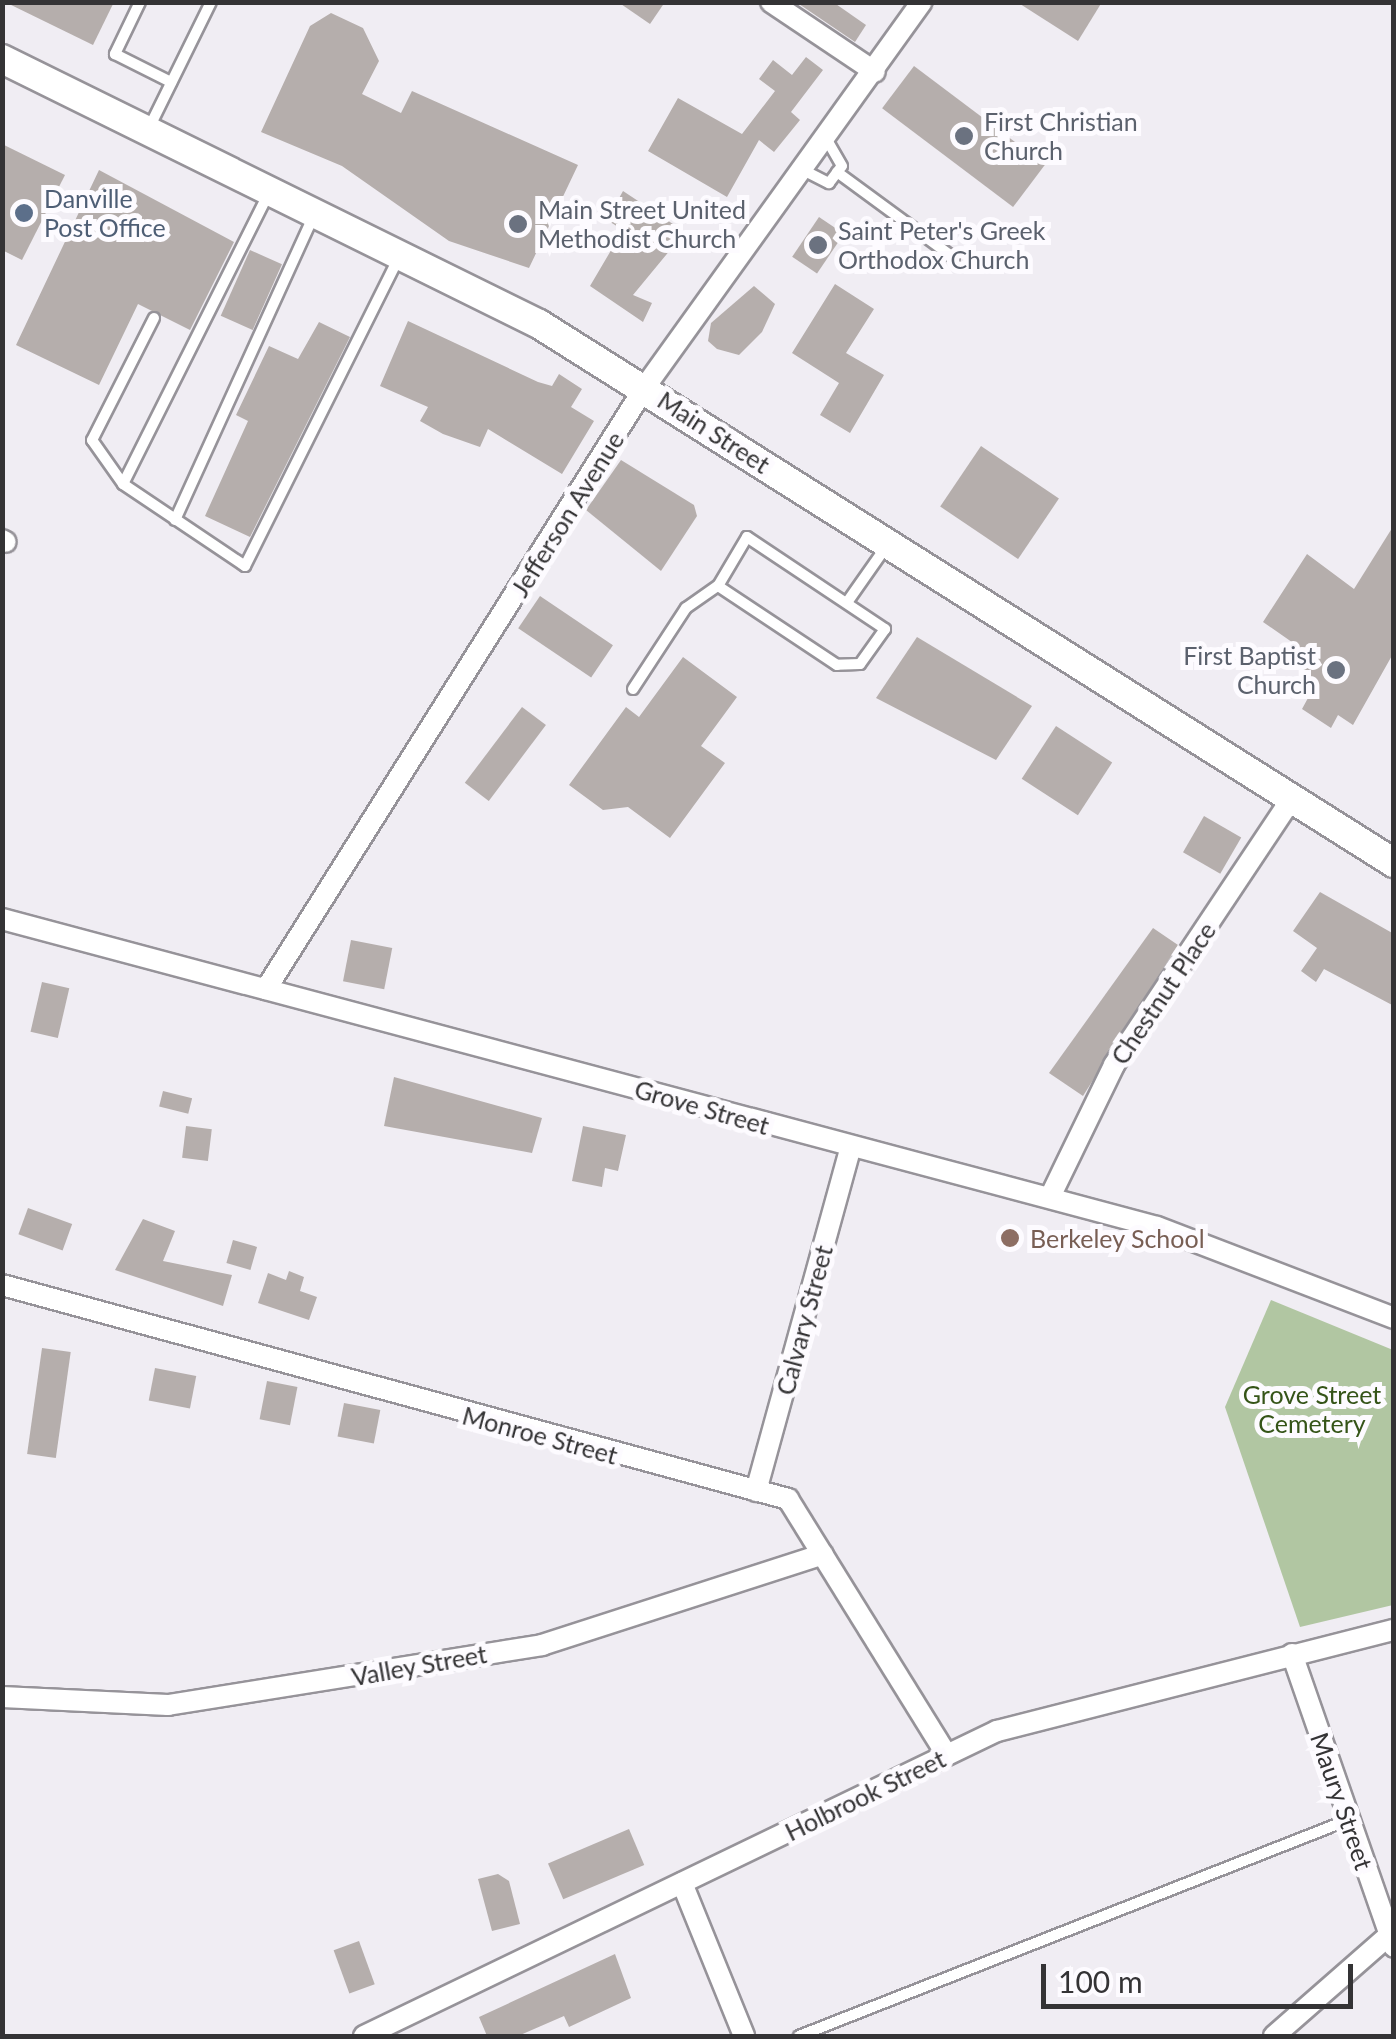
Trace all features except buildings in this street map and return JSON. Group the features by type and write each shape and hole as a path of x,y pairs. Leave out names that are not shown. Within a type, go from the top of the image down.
{"main road":[{"name":"Main Street","path":"2,59 400,254 645,387 1394,862"}],"street":[{"path":"771,2 875,72"},
{"name":"Jefferson Avenue","path":"266,989 645,387 828,140 922,2"},
{"name":"Chestnut Place","path":"1050,1198 1114,1065 1293,798"},
{"name":"Grove Street","path":"2,919 850,1149 1157,1227 1394,1318"},
{"name":"Calvary Street","path":"756,1491 850,1149"},
{"name":"Monroe Street","path":"2,1285 788,1500 947,1755"},
{"name":"Valley Street","path":"2,1697 168,1705 542,1645 823,1554"},
{"name":"Holbrook Street","path":"364,2036 947,1755 1060,1710 1394,1630"},
{"name":"Maury Street","path":"1292,1654 1392,1938"},
{"path":"682,1883 744,2036"},
{"path":"1274,2036 1392,1938"}],"lane":[{"path":"140,2 116,54 171,82"},
{"path":"148,128 211,2"},
{"path":"828,140 837,172 954,258"},
{"path":"804,172 829,183 837,172"},
{"path":"123,484 271,190"},
{"path":"175,520 315,212"},
{"path":"154,318 92,440 123,484 245,566 400,254"},
{"path":"632,689 686,608 718,586 747,538 885,628 860,664 836,666 718,586"},
{"path":"848,601 888,544"},
{"path":"799,2036 1348,1820"}],"green space":[{"name":"Grove Street Cemetery","path":"1271,1300 1393,1350 1393,1605 1300,1627 1225,1407"}],"place":[{"name":"First Christian Church","path":"964,136"},
{"name":"Danville Post Office","path":"24,213"},
{"name":"Main Street United Methodist Church","path":"518,224"},
{"name":"Saint Peter's Greek Orthodox Church","path":"818,245"},
{"name":"First Baptist Church","path":"1336,670"},
{"name":"Berkeley School","path":"1010,1238"}]}
